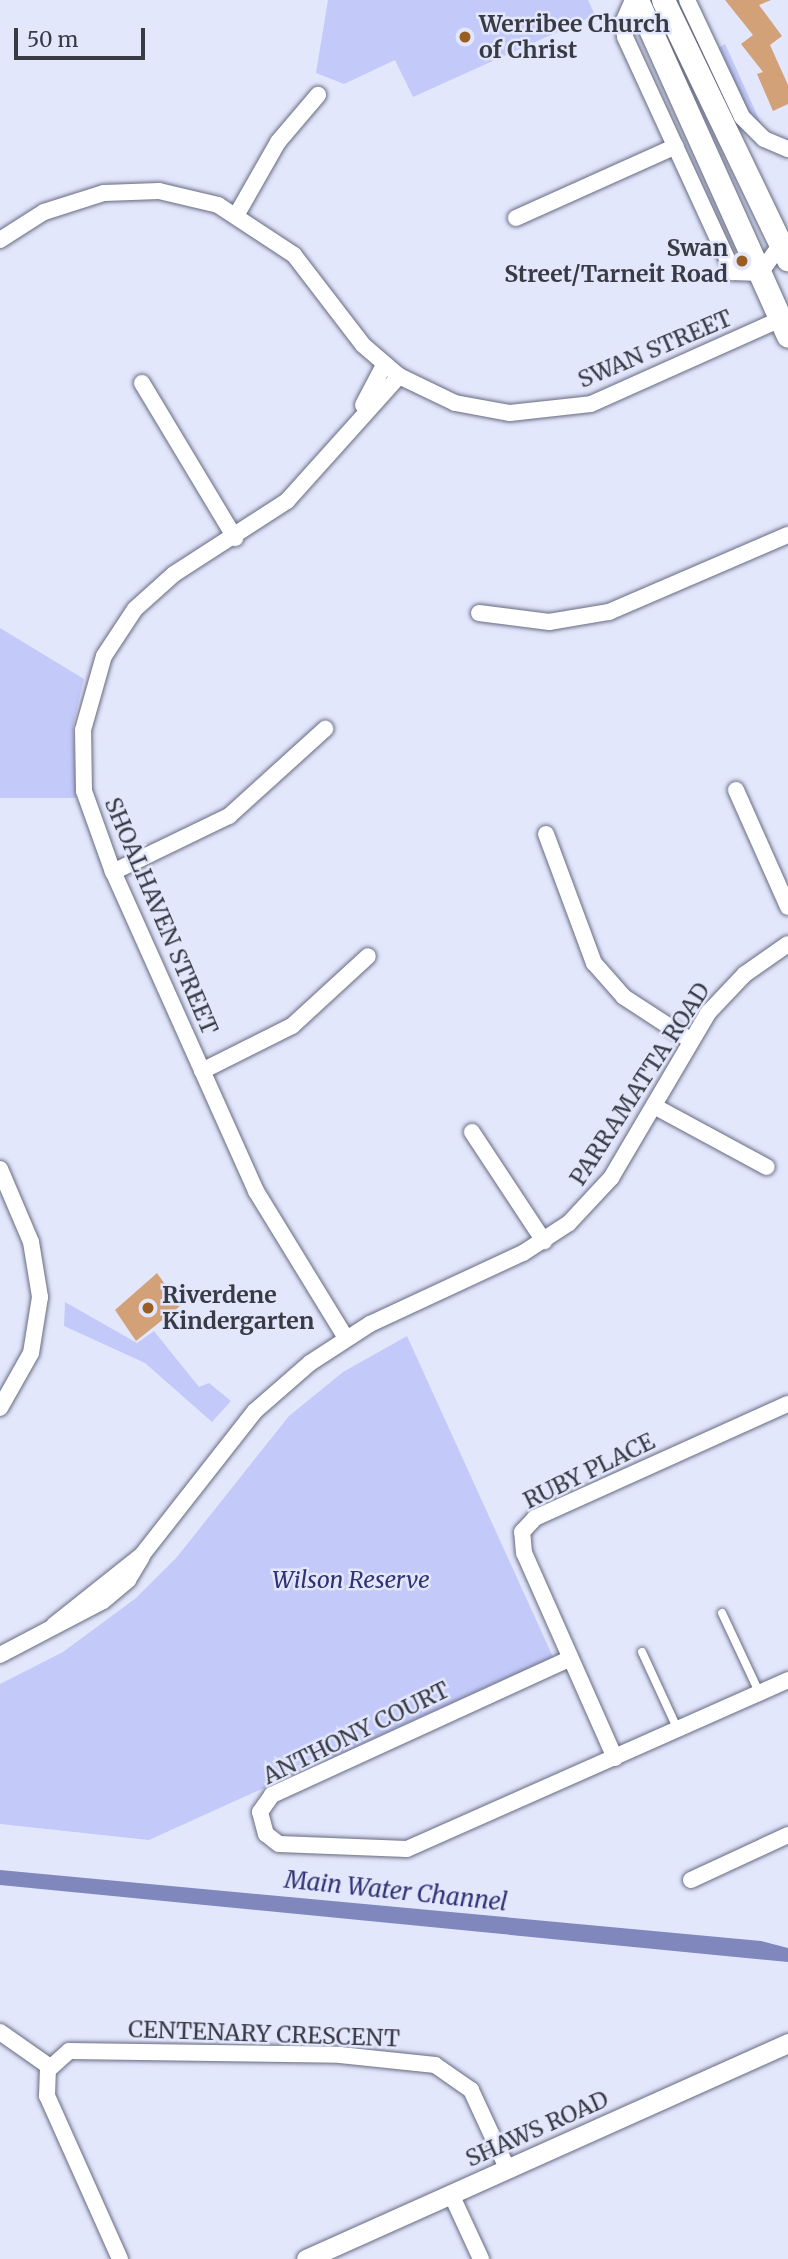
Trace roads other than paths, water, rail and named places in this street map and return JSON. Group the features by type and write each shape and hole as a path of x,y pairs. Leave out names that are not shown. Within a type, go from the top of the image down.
{"main road":[{"path":"635,0 786,324"},
{"path":"663,0 785,252"}],"street":[{"path":"635,0 623,22 625,37 733,272 760,273 785,252"},
{"path":"687,0 743,117 764,139 788,149"},
{"path":"237,214 278,142 318,95"},
{"path":"516,218 676,146"},
{"name":"SWAN STREET","path":"0,240 64,203 122,191 176,194 237,214 294,255 384,365 399,376 471,408 553,412 610,397 786,324"},
{"name":"SHOALHAVEN STREET","path":"354,423 384,365"},
{"name":"SHOALHAVEN STREET","path":"346,1338 264,1206 113,872 84,791 83,730 94,681 119,631 151,592 235,537 307,482 354,423 399,376"},
{"path":"142,383 235,537"},
{"path":"479,613 549,622 609,612 788,535"},
{"path":"113,872 229,816 325,729"},
{"path":"736,790 788,907"},
{"path":"546,834 594,963 624,998 690,1040"},
{"name":"PARRAMATTA ROAD","path":"0,1655 122,1587 142,1555 255,1412 346,1338 544,1241 611,1178 690,1040 725,993 788,944"},
{"path":"202,1071 292,1026 368,956"},
{"path":"654,1105 766,1167"},
{"path":"472,1132 544,1241"},
{"path":"0,1408 31,1353 40,1297 31,1242 2,1179"},
{"name":"RUBY PLACE","path":"615,1758 522,1548 525,1526 788,1404"},
{"name":"ANTHONY COURT","path":"569,1659 281,1790 261,1807 265,1830 279,1844 407,1849 615,1758"},
{"path":"615,1758 788,1680"},
{"path":"691,1880 788,1835"},
{"path":"0,2032 50,2067 47,2096 120,2259"},
{"name":"SHAWS ROAD","path":"306,2259 788,2043"},
{"name":"CENTENARY CRESCENT","path":"50,2067 63,2054 83,2050 340,2055 435,2065 471,2090 508,2168"},
{"path":"451,2194 481,2259"}],"lane":[{"path":"722,1613 759,1693"},
{"path":"642,1652 678,1730"}],"place":[{"name":"Werribee Church of Christ","path":"465,37"},
{"name":"Swan Street/Tarneit Road","path":"742,261"},
{"name":"Riverdene Kindergarten","path":"148,1308"}],"park label":[{"name":"Wilson Reserve","path":"351,1580"}],"water label":[{"name":"Main Water Channel","path":"396,1891"}]}
